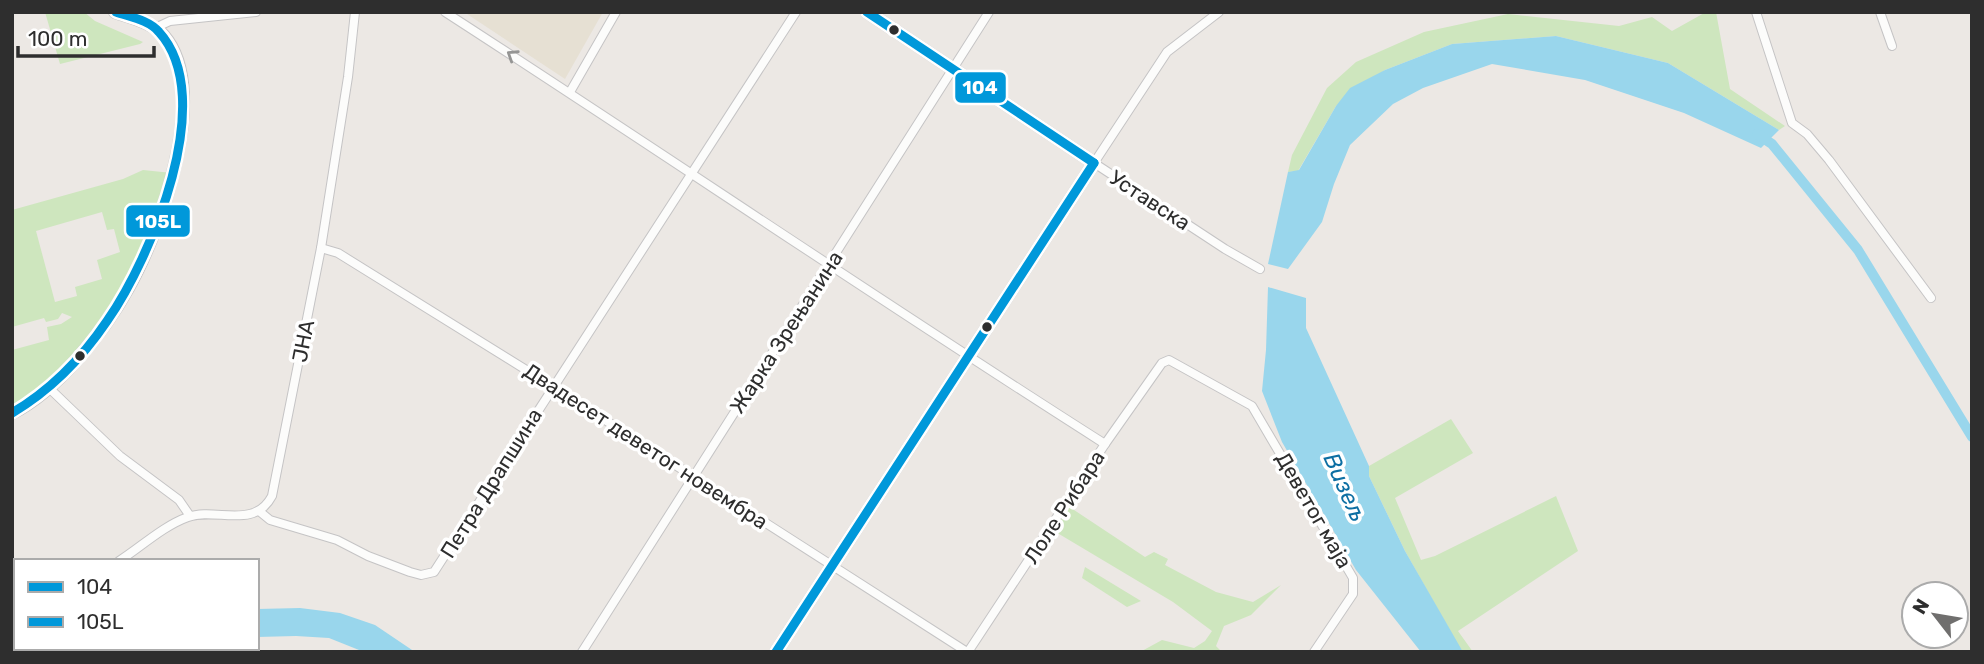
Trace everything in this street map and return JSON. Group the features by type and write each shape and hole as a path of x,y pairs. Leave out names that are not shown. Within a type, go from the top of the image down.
{"street":[{"path":"12,413 48,387 92,340 122,297 144,256 162,211 178,145 183,91 178,62 165,38 155,28 115,12"},
{"path":"155,28 170,21 256,12"},
{"name":"ЈНА","path":"259,512 270,500 274,488 321,248 348,77 355,12"},
{"path":"445,12 1105,444"},
{"path":"570,92 615,12"},
{"name":"Петра Драпшина","path":"259,512 270,520 337,540 368,556 410,572 429,575 438,567 552,386 796,12"},
{"name":"Уставска","path":"867,12 1224,249 1260,269"},
{"name":"Жарка Зрењанина","path":"582,652 989,12"},
{"path":"776,652 1167,52 1219,12"},
{"path":"1756,12 1792,123 1807,134 1829,160 1931,299"},
{"path":"1880,12 1892,46"},
{"name":"Двадесет деветог новембра","path":"321,248 338,253 552,386 968,652"},
{"name":"Деветог маја","path":"1162,363 1172,361 1252,406 1354,582 1349,600 1314,652"},
{"name":"Лоле Рибара","path":"968,652 1105,444 1162,363"},
{"path":"48,387 120,456 180,500 190,516"},
{"path":"122,559 173,524 190,516 259,512"}],"shaded area":[{"path":"464,12 603,12 565,79"}],"green space":[{"path":"45,12 84,12 95,21 143,42 60,64"},
{"path":"1706,12 1716,12 1730,89 1785,126 1779,130 1668,63 1556,36 1452,44 1385,70 1336,106 1298,171 1288,172 1292,155 1327,88 1356,62 1424,32 1508,14 1619,26 1652,17 1672,31"},
{"path":"143,170 172,173 148,247 92,340 12,413 12,350 49,340 47,327 61,324 72,317 62,313 58,319 46,322 44,318 12,327 12,210 123,179","holes":["102,212 107,230 114,229 120,252 97,260 102,279 75,287 77,296 55,302 36,231"]},
{"path":"1451,419 1473,453 1395,498 1421,560 1435,556 1556,496 1578,551 1458,631 1473,652 1463,652 1458,645 1405,551 1369,476 1369,466"},
{"path":"1065,504 1145,557 1154,552 1168,559 1165,565 1216,592 1253,602 1281,585 1251,615 1224,626 1216,646 1222,652 1140,652 1162,640 1194,648 1205,641 1212,631 1173,602 1049,528"},
{"path":"1085,567 1141,601 1127,607 1082,578"}],"water":[{"path":"1556,36 1668,63 1779,130 1761,148 1684,113 1585,80 1492,64 1423,88 1393,104 1350,145 1322,222 1288,269 1268,264 1288,172 1299,170 1336,106 1350,88 1385,70 1452,44"},
{"name":"Визељ","path":"1268,287 1306,298 1306,328 1369,466 1369,476 1405,551 1463,652 1421,652 1356,570 1282,442 1262,391"},
{"path":"300,608 340,613 375,625 415,652 364,652 329,638 259,637 259,609"},
{"path":"114,650 201,650 195,652 111,652"}],"waterway":[{"path":"1757,134 1772,144 1858,250 1972,437"}],"transit line":[{"name":"105L","path":"12,413 40,394 65,372 107,321 142,259 172,178 181,136 182,96 176,61 155,28 139,19 116,12"},
{"name":"104","path":"867,12 1094,163"},
{"name":"104","path":"776,652 1094,163"}]}
